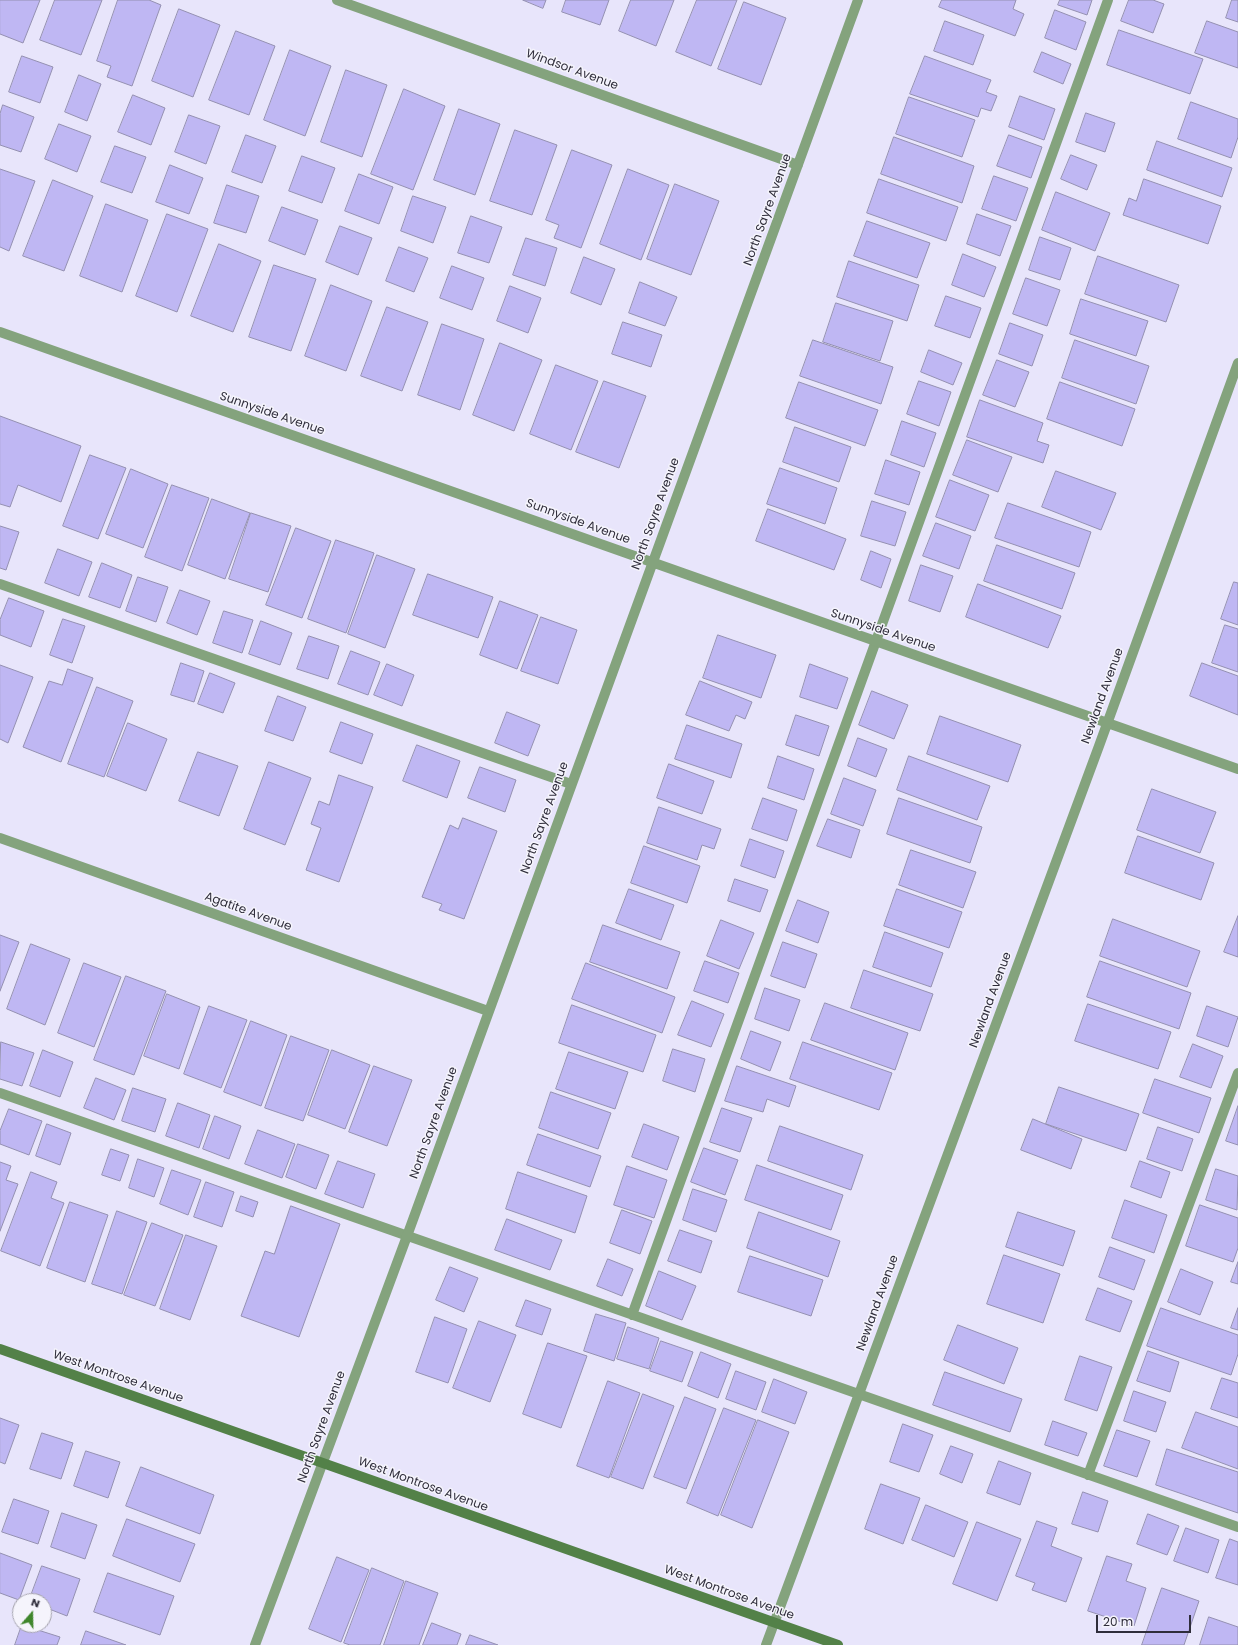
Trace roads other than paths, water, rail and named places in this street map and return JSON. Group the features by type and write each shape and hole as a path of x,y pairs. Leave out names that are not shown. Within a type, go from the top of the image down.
{"street":[{"name":"Windsor Avenue","path":"337,0 798,164"},
{"name":"North Sayre Avenue","path":"255,1645 407,1236 858,0"},
{"path":"632,1315 1108,0"},
{"name":"Sunnyside Avenue","path":"0,332 1238,769"},
{"name":"Newland Avenue","path":"766,1645 1107,723 1238,363"},
{"path":"0,584 571,784"},
{"name":"Agatite Avenue","path":"0,838 488,1011"},
{"path":"1088,1475 1238,1073"},
{"path":"0,1093 1238,1527"},
{"name":"West Montrose Avenue","path":"0,1349 838,1645"}]}
